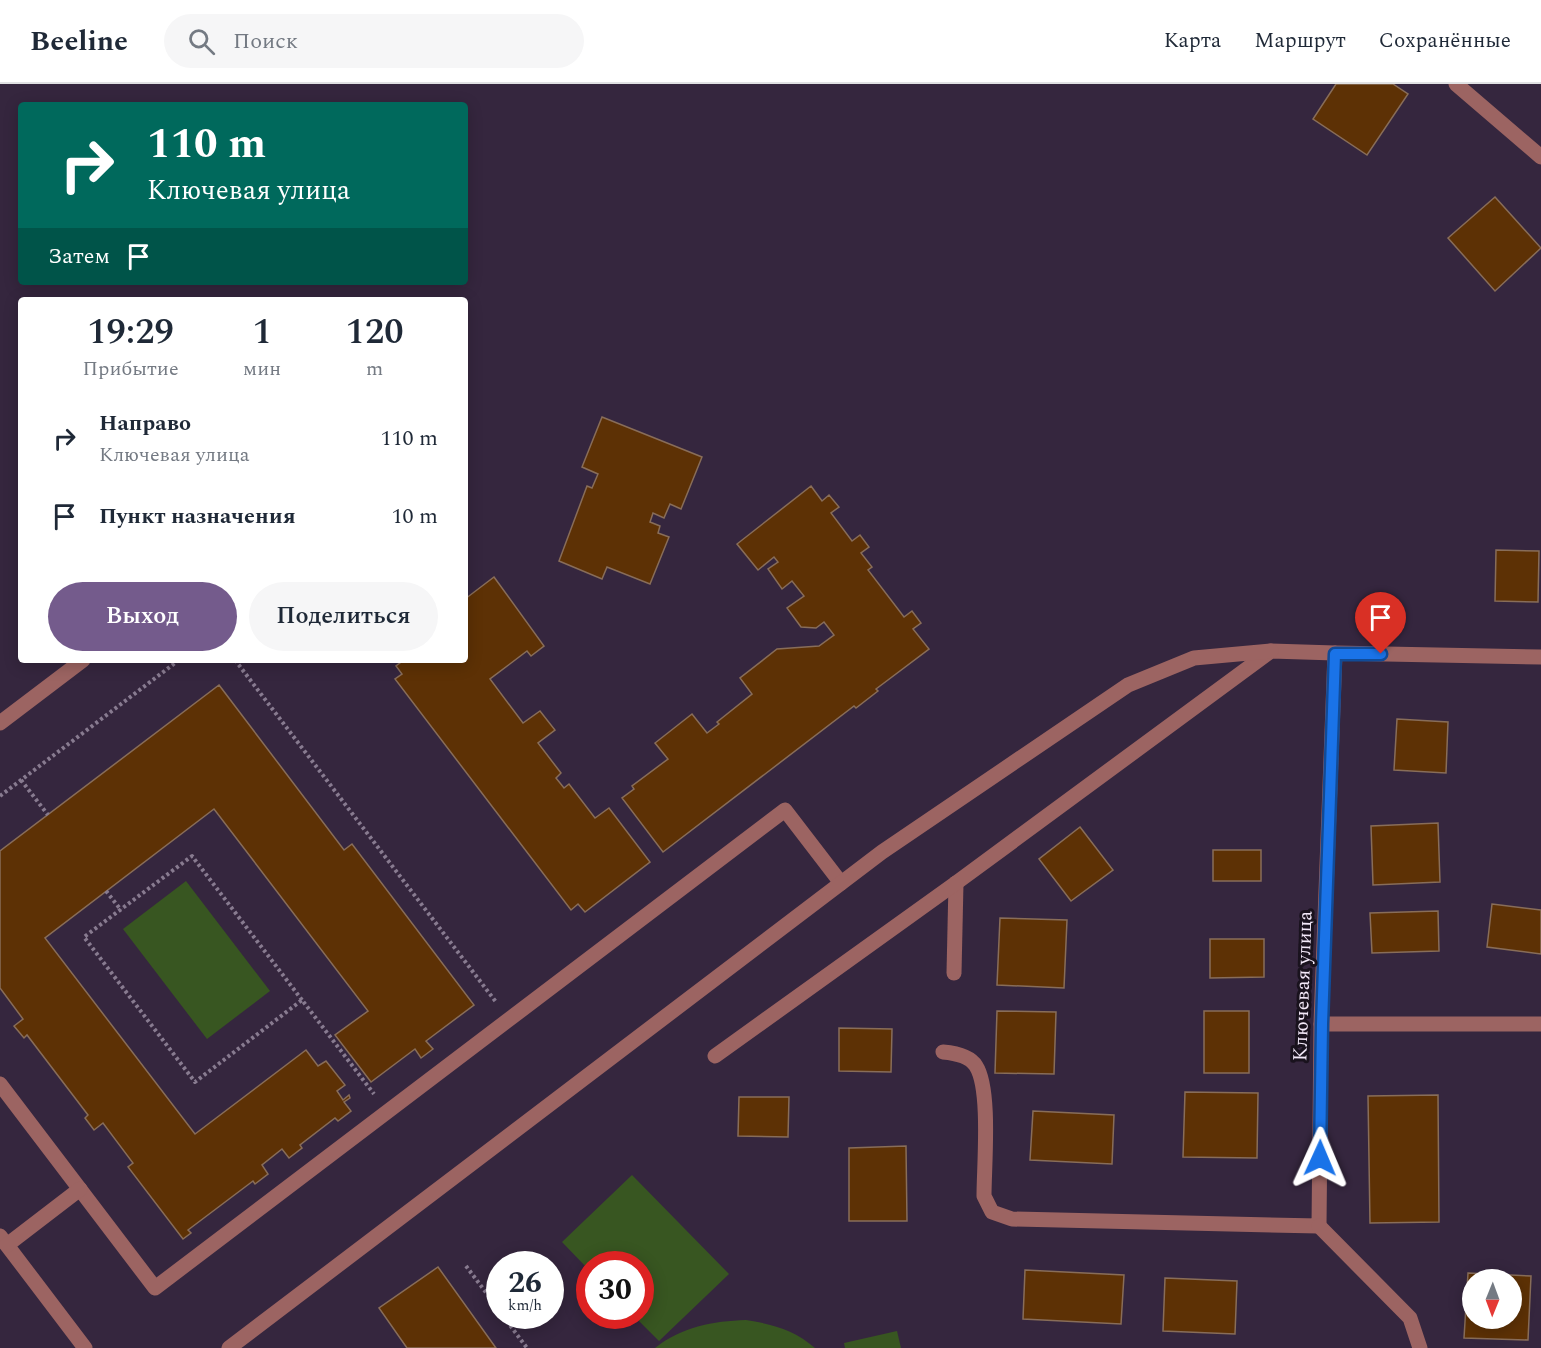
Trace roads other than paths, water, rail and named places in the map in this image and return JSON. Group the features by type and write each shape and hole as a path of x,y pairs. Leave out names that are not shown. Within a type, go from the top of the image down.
{"street":[{"path":"1456,84 1541,157"},
{"path":"715,1056 956,884 1271,651"},
{"path":"228,1348 882,852 1128,685 1194,658 1271,651 1541,657"},
{"name":"Ключевая улица","path":"1319,1226 1322,1024 1335,654"},
{"path":"0,723 79,663"},
{"path":"0,1084 155,1288 785,810 841,884"},
{"path":"954,973 956,884"},
{"path":"1322,1024 1541,1024"},
{"path":"943,1052 959,1054 975,1064 984,1086 984,1196 992,1212 1012,1220 1319,1226 1410,1318 1420,1348"},
{"path":"80,1189 3,1241 85,1348"}]}
